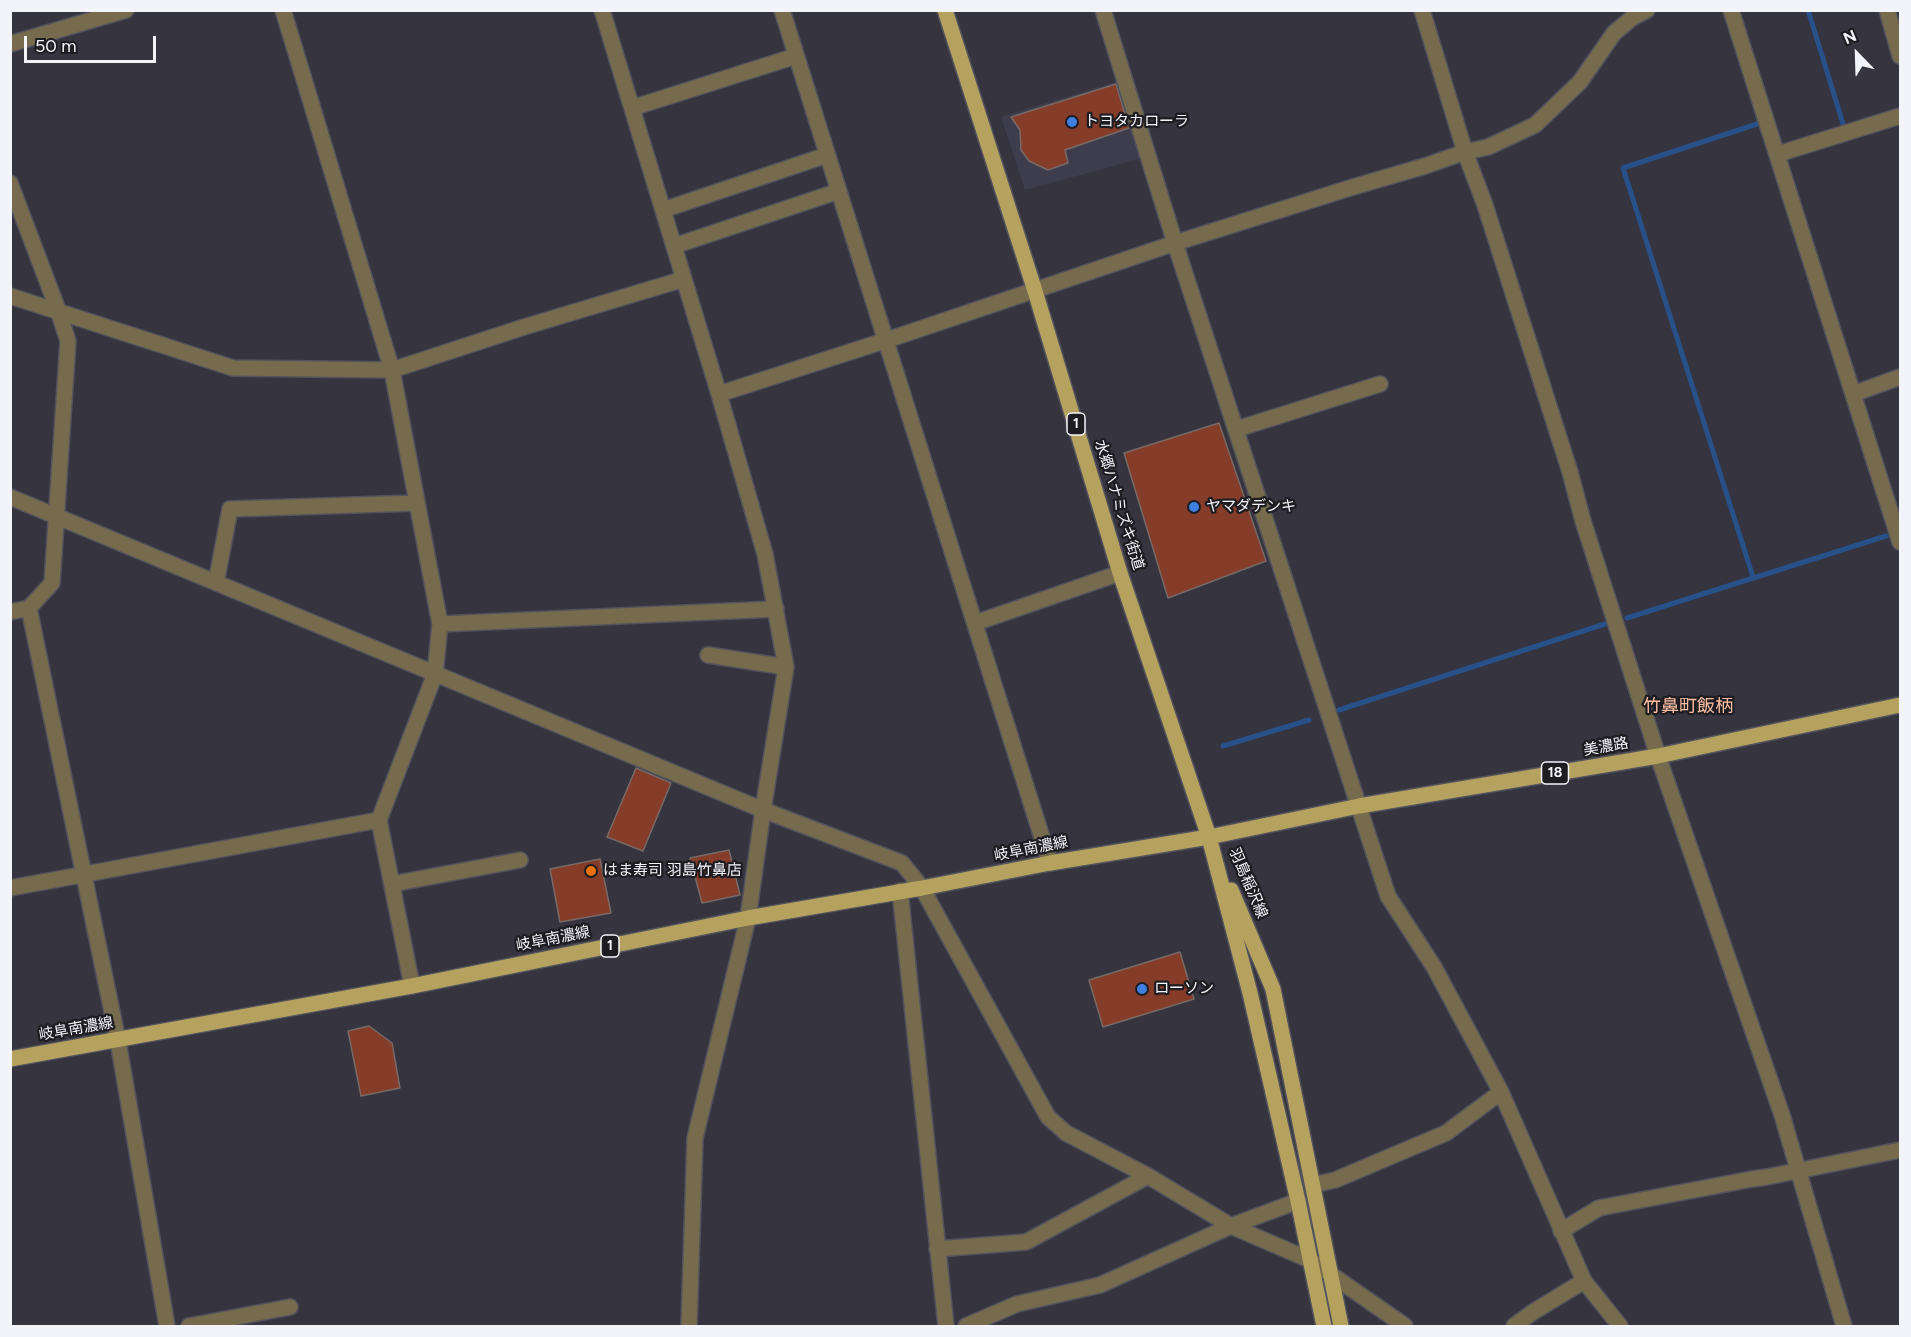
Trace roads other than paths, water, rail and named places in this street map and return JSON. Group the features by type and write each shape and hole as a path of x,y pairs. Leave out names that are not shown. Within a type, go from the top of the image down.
{"main road":[{"name":"水郷ハナミズキ街道","path":"945,10 1035,291 1120,573 1209,837"},
{"name":"美濃路","path":"1209,837 1359,806 1658,756 1900,705"},
{"name":"岐阜南濃線","path":"10,1059 412,986 748,918 1050,863 1209,837"},
{"name":"羽島稲沢線","path":"1209,837 1273,989 1341,1326"},
{"name":"羽島稲沢線","path":"1209,837 1250,993 1324,1326"}],"street":[{"path":"10,45 126,10"},
{"path":"283,10 392,370 440,624 435,674 380,820 412,986"},
{"path":"602,10 719,394 765,554 786,667 748,918 695,1138 689,1326"},
{"path":"782,10 1050,863"},
{"path":"1103,10 1175,243 1388,896 1434,967 1501,1092 1584,1281 1620,1326"},
{"path":"1422,10 1465,152 1485,205 1658,756 1782,1115 1844,1326"},
{"path":"719,394 1175,243 1465,152 1488,147 1535,125 1580,82 1614,33 1632,18 1647,10"},
{"path":"1731,10 1900,542"},
{"path":"1887,10 1900,56"},
{"path":"632,108 796,56"},
{"path":"1778,154 1900,116"},
{"path":"663,210 827,155"},
{"path":"10,183 68,341 52,583 29,608 10,612"},
{"path":"674,246 839,191"},
{"path":"10,296 233,368 392,370 684,279"},
{"path":"1853,394 1900,377"},
{"path":"1237,429 1380,384"},
{"path":"10,497 763,810 902,863 922,888 1048,1117 1066,1133 1148,1176 1231,1226 1310,1260 1406,1326"},
{"path":"216,583 230,508 417,502"},
{"path":"975,623 1120,573"},
{"path":"29,608 118,1041 167,1326"},
{"path":"440,624 776,609"},
{"path":"708,655 786,667"},
{"path":"10,888 380,820"},
{"path":"392,884 520,860"},
{"path":"900,891 946,1326"},
{"path":"1313,1185 1335,1180 1446,1133 1501,1092"},
{"path":"1561,1231 1599,1208 1900,1150"},
{"path":"937,1249 1026,1242 1148,1176"},
{"path":"966,1326 1017,1304 1100,1286 1231,1226 1298,1201"},
{"path":"1514,1326 1584,1281"},
{"path":"189,1326 290,1307"}],"waterway":[{"path":"1808,10 1844,127 1850,125"},
{"path":"1753,577 1623,168 1760,123 1758,118"},
{"path":"1627,618 1886,536"},
{"path":"1339,710 1608,623"},
{"path":"1223,746 1309,720"}],"place":[{"name":"トヨタカローラ","path":"1072,122"},
{"name":"ヤマダデンキ","path":"1194,507"},
{"name":"はま寿司 羽島竹鼻店","path":"591,871"},
{"name":"ローソン","path":"1142,989"}],"district":[{"name":"竹鼻町飯柄","path":"1688,707"}]}
